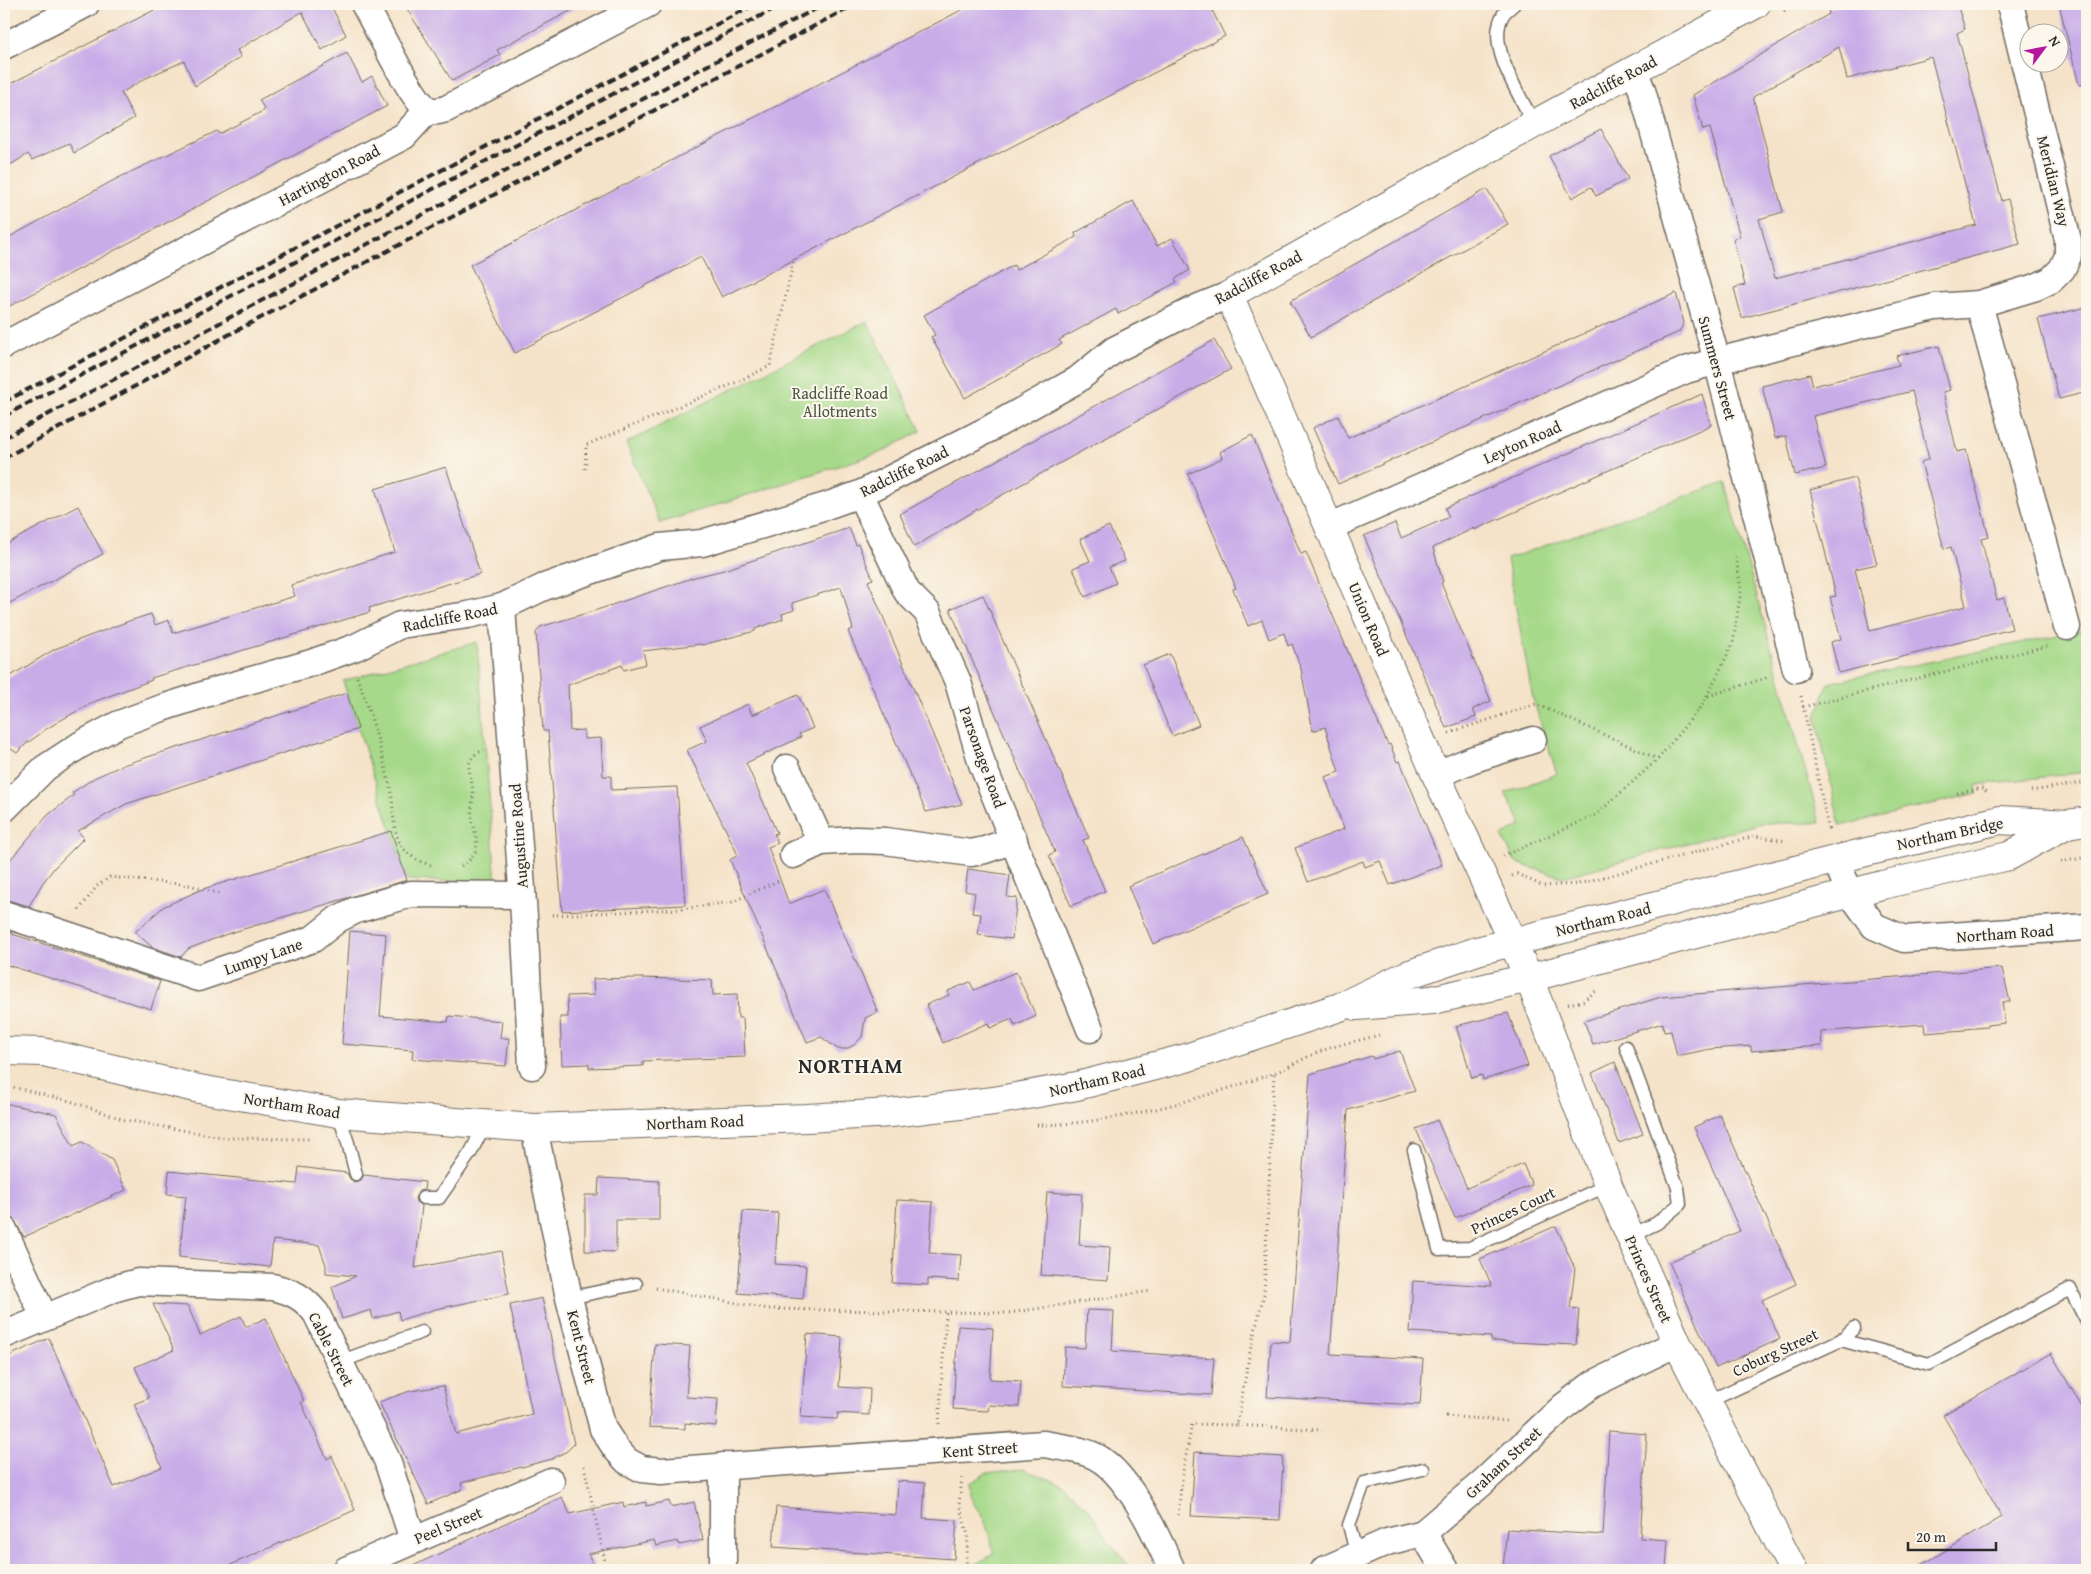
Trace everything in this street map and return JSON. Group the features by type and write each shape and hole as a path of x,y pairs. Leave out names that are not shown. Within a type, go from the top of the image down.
{"main road":[{"name":"Radcliffe Road","path":"1229,295 1534,124 1756,4"},
{"name":"Union Road","path":"1229,295 1436,775 1529,978"},
{"name":"Northam Bridge","path":"1833,849 2000,820 2077,823"},
{"name":"Northam Bridge","path":"1851,894 2010,856 2077,823"},
{"name":"Northam Road","path":"4,1051 43,1052 190,1087 338,1113 534,1128 816,1118 994,1101 1077,1086 1186,1058 1340,1007 1426,967 1833,849"},
{"name":"Northam Road","path":"1340,1007 1432,1000 1529,978 1851,894"},
{"name":"Princes Street","path":"1529,978 1608,1185 1677,1343 1793,1570"},
{"name":"Northam Road","path":"4,1032 43,1052"}],"street":[{"path":"4,46 86,4"},
{"path":"364,4 415,96 428,110 436,112 446,109 648,4"},
{"name":"Meridian Way","path":"1717,360 1936,307 1979,304 2036,288 2051,280 2062,269 2068,256 2068,240 2010,4"},
{"name":"Summers Street","path":"1634,70 1642,90 1717,360 1796,669"},
{"name":"Hartington Road","path":"4,346 404,136 428,110"},
{"name":"Radcliffe Road","path":"4,809 45,768 80,745 119,724 171,705 348,650 400,625 468,615 502,607 544,587 660,547 702,544 860,494 987,430 1068,385 1114,350 1199,307 1229,295"},
{"path":"1979,304 2059,636"},
{"name":"Leyton Road","path":"1329,527 1686,370 1717,360"},
{"name":"Parsonage Road","path":"860,494 908,592 926,612 958,682 982,764 1090,1029"},
{"name":"Augustine Road","path":"502,607 532,1066"},
{"path":"1436,775 1471,760 1533,740"},
{"path":"787,768 821,842"},
{"path":"793,855 821,842 885,841 971,852 985,850 1014,840"},
{"name":"Northam Road","path":"1833,849 1851,894 1874,926 1904,939 2087,927"},
{"name":"Lumpy Lane","path":"4,914 198,978 313,939 338,919 356,910 411,894 523,906"},
{"name":"Kent Street","path":"534,1128 569,1298 603,1429 616,1449 627,1461 642,1469 661,1471 1044,1444 1090,1454 1116,1472 1140,1506 1168,1562"},
{"path":"4,1230 44,1317"},
{"name":"Cable Street","path":"4,1335 116,1288 138,1282 273,1287 289,1291 306,1300 316,1313 387,1460 413,1540"},
{"name":"Graham Street","path":"1324,1570 1387,1542 1423,1533 1481,1484 1564,1406 1593,1384 1677,1343"},
{"path":"723,1570 724,1466"},
{"name":"Peel Street","path":"346,1570 551,1481"},
{"path":"1423,1533 1445,1570"}],"lane":[{"path":"1514,4 1503,14 1498,29 1497,43 1502,58 1534,124"},
{"path":"1626,1047 1678,1188 1680,1204 1657,1223 1630,1236"},
{"path":"338,1113 356,1174"},
{"path":"423,1198 439,1198 471,1152 485,1124"},
{"name":"Princes Court","path":"1414,1150 1439,1249 1470,1248 1608,1185"},
{"path":"569,1298 636,1284"},
{"path":"1841,1340 1929,1364 2070,1289 2087,1322"},
{"name":"Coburg Street","path":"1707,1402 1841,1340 1854,1328"},
{"path":"339,1362 422,1332"},
{"path":"1357,1556 1349,1525 1364,1483 1423,1470"}],"path":[{"path":"585,469 586,446 733,384 770,366 794,259"},
{"path":"1482,877 1596,815 1658,759 1703,704 1733,643 1741,590 1735,551"},
{"path":"1803,707 2059,636"},
{"path":"348,650 370,713 380,750 391,793 399,842 405,851 421,862 436,866"},
{"path":"1708,696 1796,669 1833,849"},
{"path":"459,867 473,857 476,849 477,838 472,817 473,792 468,768 472,758 479,752 490,748 512,746"},
{"path":"2026,792 2087,782"},
{"path":"1957,793 1983,788"},
{"path":"1482,877 1518,874 1543,886 1578,884 1755,836 1791,842"},
{"path":"523,906 680,909 732,902 788,877 793,855"},
{"path":"65,935 80,909 97,886 110,877 189,885 221,894"},
{"path":"1237,1425 1250,1352 1264,1294 1274,1073"},
{"path":"4,1085 70,1102 125,1120 180,1130 227,1138 316,1139"},
{"path":"636,1284 769,1310 1009,1313 1151,1291"},
{"path":"937,1452 946,1312"},
{"path":"1446,1416 1544,1424"},
{"path":"1168,1562 1175,1542 1183,1471 1192,1424 1322,1430"},
{"path":"551,1481 616,1449"},
{"path":"965,1450 960,1505 968,1535 966,1570"},
{"path":"584,1466 607,1570"}],"green space":[{"name":"Radcliffe Road Allotments","path":"867,321 921,431 882,452 660,523 626,443"},
{"path":"1725,482 1820,823 1762,823 1563,877 1516,863 1502,836 1522,825 1505,793 1557,774 1533,699 1507,559"},
{"path":"2087,629 2087,772 1976,785 1978,793 1840,826 1816,717 1828,683"},
{"path":"477,642 496,883 407,880 343,681"},
{"path":"1023,1469 1064,1485 1091,1512 1108,1541 1133,1570 975,1570 974,1565 994,1554 983,1517 972,1501 970,1483 986,1473"}],"building":[{"path":"166,4 330,4 346,35 322,50 302,12 237,50 241,57 195,86 184,61 146,78 121,93 134,118 74,153 69,143 32,160 28,154 4,169 4,87"},
{"path":"404,4 583,4 497,50 500,55 452,81"},
{"path":"973,4 1209,4 1225,36 722,297 701,257 515,353 470,265"},
{"path":"1845,4 1957,4 1965,29 1957,33 2002,201 2008,199 2020,244 1742,318 1734,288 1745,285 1733,239 1740,237 1710,128 1703,130 1693,95 1829,14 1828,8","holes":["1839,47 1847,79 1931,57 1976,225 1775,278 1759,219 1783,212 1753,97"]},
{"path":"2059,4 2087,4 2087,84 2079,85 2068,40 2068,22 2063,22"},
{"path":"347,53 362,82 372,76 387,106 4,309 4,240 116,179 217,131 219,134 265,110 259,100"},
{"path":"1601,129 1628,179 1596,196 1591,187 1572,198 1549,156"},
{"path":"1487,189 1508,224 1311,337 1290,301"},
{"path":"1133,201 1157,246 1172,238 1190,270 1175,279 1177,282 1118,314 1116,309 1059,340 1062,344 965,398 931,337 935,335 924,315 1014,265 1016,270 1076,237 1075,233"},
{"path":"1676,293 1684,323 1679,332 1338,484 1313,428 1338,416 1348,438"},
{"path":"2087,307 2087,392 2059,399 2038,319"},
{"path":"1214,340 1231,369 993,500 914,547 900,514"},
{"path":"1939,346 1950,390 1943,392 1957,452 1966,450 1989,537 1981,539 1997,600 2004,598 2012,629 1839,673 1831,642 1841,639 1830,597 1836,596 1810,490 1855,478 1877,564 1855,569 1870,631 1966,606 1951,547 1944,549 1921,462 1929,459 1912,391 1813,416 1826,468 1795,475 1786,436 1775,438 1762,386 1810,374 1813,386 1899,365 1896,356"},
{"path":"1702,394 1711,425 1474,530 1474,528 1433,548 1443,582 1441,583 1491,701 1473,709 1476,717 1446,728 1364,536 1395,523 1401,538 1449,517 1445,508"},
{"path":"1252,435 1301,554 1306,552 1388,745 1390,744 1397,762 1400,761 1442,865 1390,885 1380,861 1365,867 1363,861 1308,882 1295,848 1344,829 1325,777 1339,772 1325,727 1313,731 1301,669 1292,644 1288,646 1284,633 1269,639 1262,620 1248,626 1233,589 1236,588 1188,474 1222,458 1220,452"},
{"path":"446,467 480,574 369,608 370,612 151,678 152,680 96,701 61,720 27,743 17,753 4,744 4,680 55,649 129,621 151,614 155,625 169,620 173,633 295,596 291,585 395,552 375,489"},
{"path":"78,506 103,554 4,606 4,545"},
{"path":"1109,526 1125,561 1109,567 1116,583 1085,597 1073,568 1090,561 1080,539"},
{"path":"849,528 873,579 868,581 962,804 926,812 848,631 853,629 841,587 792,603 794,610 782,614 783,619 755,629 755,631 702,645 643,651 646,664 624,670 622,665 568,685 570,731 584,730 584,739 601,738 603,776 611,776 611,790 677,787 685,905 562,911 548,731 543,731 536,633 540,627 695,577 724,570"},
{"path":"983,595 1089,838 1083,840 1105,891 1071,906 1049,855 1055,852 950,609"},
{"path":"1170,654 1199,725 1172,736 1143,665"},
{"path":"347,693 358,729 126,804 78,831 84,838 54,868 29,906 4,899 4,867 48,815 74,795 72,793 94,778 123,765"},
{"path":"798,695 813,728 799,734 801,737 746,763 777,833 774,834 778,843 768,847 789,904 824,889 878,1012 865,1018 862,1037 854,1045 846,1049 838,1049 821,1037 807,1042 730,860 738,855 687,750 707,741 700,726 748,704 752,715"},
{"path":"391,831 407,880 227,934 188,949 181,957 152,947 135,932 163,907 200,890"},
{"path":"1243,837 1268,894 1153,944 1128,886"},
{"path":"968,869 1010,875 1007,897 1017,898 1012,939 978,935 981,914 972,913 975,893 965,891"},
{"path":"4,930 160,981 151,1009 4,964"},
{"path":"350,931 386,934 380,1016 448,1022 449,1016 502,1021 500,1038 509,1038 506,1066 412,1059 413,1050 342,1044"},
{"path":"2002,968 2010,1002 2002,1002 2005,1023 1965,1030 1925,1033 1924,1024 1843,1030 1821,1032 1822,1046 1751,1051 1751,1046 1710,1049 1677,1056 1671,1031 1664,1032 1663,1023 1593,1044 1584,1021 1661,997"},
{"path":"1016,972 1036,1016 1015,1026 1012,1019 990,1028 988,1023 943,1043 926,1005 949,995 948,991 970,982 974,990"},
{"path":"593,979 712,980 713,995 737,994 738,1018 743,1018 745,1057 643,1061 643,1066 589,1068 589,1064 562,1065 560,1017 568,1017 567,996 594,995"},
{"path":"1508,1013 1528,1066 1483,1080 1482,1075 1472,1078 1456,1026"},
{"path":"1400,1051 1415,1091 1348,1110 1330,1354 1423,1359 1420,1405 1267,1397 1271,1341 1290,1342 1310,1074 1372,1056 1373,1059"},
{"path":"1615,1062 1643,1134 1619,1143 1592,1073"},
{"path":"4,1103 56,1114 73,1146 82,1142 112,1160 126,1190 24,1237 13,1218 4,1215"},
{"path":"1720,1115 1796,1284 1762,1300 1780,1339 1716,1368 1669,1262 1740,1231 1694,1127"},
{"path":"1437,1120 1467,1188 1523,1164 1532,1185 1455,1218 1416,1129"},
{"path":"299,1167 347,1173 354,1182 361,1180 364,1175 425,1182 424,1190 419,1191 415,1198 416,1202 422,1206 415,1268 501,1251 509,1294 436,1309 400,1320 398,1311 373,1319 371,1310 342,1319 332,1287 356,1276 326,1273 326,1265 319,1245 273,1240 270,1267 179,1257 186,1196 167,1194 169,1171 297,1184"},
{"path":"599,1178 659,1181 659,1220 616,1220 616,1252 585,1251 585,1195 598,1195"},
{"path":"1047,1192 1082,1194 1079,1245 1110,1247 1108,1280 1041,1275"},
{"path":"897,1200 933,1202 929,1253 961,1255 959,1281 928,1279 928,1285 892,1283"},
{"path":"743,1211 778,1213 775,1264 806,1266 803,1299 738,1293"},
{"path":"1556,1226 1575,1269 1570,1308 1579,1309 1576,1345 1491,1341 1491,1337 1410,1332 1413,1281 1492,1286 1480,1259"},
{"path":"542,1298 574,1444 567,1451 552,1459 461,1483 463,1489 428,1504 379,1402 410,1391 443,1386 456,1434 532,1414 510,1305"},
{"path":"153,1304 188,1306 200,1335 241,1316 246,1327 266,1318 304,1401 301,1402 327,1459 332,1456 355,1510 219,1570 4,1570 4,1358 49,1338 114,1487 162,1467 134,1404 149,1398 135,1367 174,1350"},
{"path":"1087,1310 1114,1311 1112,1351 1214,1358 1211,1395 1063,1386 1065,1347 1085,1348"},
{"path":"958,1326 993,1328 990,1379 1021,1381 1019,1407 989,1405 988,1411 953,1409"},
{"path":"807,1334 842,1337 839,1387 870,1389 869,1415 838,1413 837,1419 801,1417"},
{"path":"655,1344 690,1346 686,1397 718,1399 716,1426 685,1423 685,1429 649,1427"},
{"path":"2051,1353 2087,1416 2087,1570 1913,1570 2002,1517 1943,1415"},
{"path":"1609,1431 1647,1434 1640,1538 1668,1540 1666,1570 1543,1570 1503,1567 1507,1529 1603,1535"},
{"path":"1195,1452 1283,1457 1280,1520 1191,1516"},
{"path":"898,1481 925,1483 923,1518 957,1520 954,1559 773,1547 776,1507 896,1515"},
{"path":"562,1497 570,1514 623,1502 624,1507 646,1502 646,1506 669,1501 671,1507 694,1502 703,1540 679,1545 678,1541 656,1546 654,1540 588,1554 596,1570 404,1570"}],"railway":[{"path":"4,402 755,4"},
{"path":"4,416 783,4"},
{"path":"4,438 465,192 825,4"},
{"path":"4,458 232,333 856,4"}],"district":[{"name":"NORTHAM","path":"851,1066"}]}
